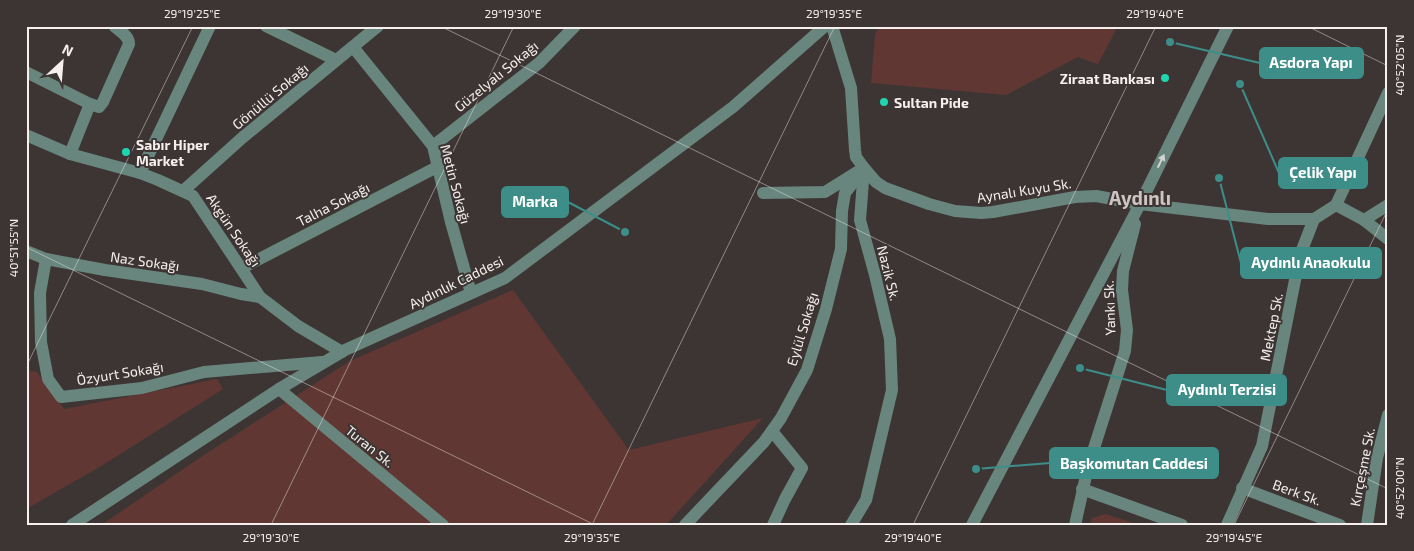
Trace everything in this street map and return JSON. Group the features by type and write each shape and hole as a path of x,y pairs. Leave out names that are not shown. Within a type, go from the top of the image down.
{"street":[{"path":"140,173 210,26"},
{"path":"266,26 336,60"},
{"name":"Gönüllü Sokağı","path":"183,191 242,138 378,26"},
{"name":"Güzelyalı Sokağı","path":"433,146 538,63 575,26"},
{"name":"Aydınlık Caddesi","path":"72,525 279,390 342,352 505,278 733,107 826,26"},
{"name":"Nazik Sk.","path":"832,26 851,88 856,157 864,168 860,220 890,339 892,390 866,500 851,525"},
{"path":"972,525 1140,204 1228,26"},
{"path":"26,72 90,104 99,106 103,102 129,44 125,35 114,27"},
{"name":"Metin Sokağı","path":"353,47 433,146 471,293"},
{"path":"1314,219 1336,205 1387,96"},
{"path":"70,154 90,104"},
{"name":"Akgün Sokağı","path":"26,136 70,154 140,173 193,196 260,296 298,326 342,352"},
{"name":"Talha Sokağı","path":"242,268 437,167"},
{"path":"763,193 825,192 864,168"},
{"name":"Aynalı Kuyu Sk.","path":"864,168 876,182 885,188 928,204 955,211 993,212 1085,196 1268,219 1314,219"},
{"name":"Eylül Sokağı","path":"685,525 764,442 781,418 807,370 826,309 841,249 842,211 845,193 864,168"},
{"name":"Yankı Sk.","path":"1075,525 1088,467 1125,352 1126,330 1122,290 1123,271 1140,204"},
{"path":"1336,205 1364,220 1388,239"},
{"path":"1364,220 1388,205"},
{"name":"Mektep Sk.","path":"1227,525 1262,446 1300,255 1314,219"},
{"name":"Naz Sokağı","path":"26,251 46,259 105,270 202,284 241,294 260,296"},
{"name":"Özyurt Sokağı","path":"46,259 40,292 41,342 48,379 61,397 142,388 204,372 328,361"},
{"name":"Turan Sk.","path":"279,390 443,525"},
{"name":"Kırçeşme Sk.","path":"1367,525 1377,458 1388,415"},
{"path":"772,431 802,468 773,525"},
{"name":"Berk Sk.","path":"1242,488 1340,525"},
{"path":"1082,489 1182,525"}],"shaded area":[{"path":"879,26 1118,26 1098,64 1078,57 1006,95 871,83 875,35"},
{"path":"513,290 629,450 763,418 666,525 101,525 201,457 350,361"},
{"path":"26,370 37,372 64,409 217,379 223,389 103,465 26,509"},
{"path":"1106,514 1139,525 1090,525 1092,518"}],"place":[{"name":"Asdora Yapı","path":"1170,42"},
{"name":"Ziraat Bankası","path":"1165,78"},
{"name":"Çelik Yapı","path":"1240,84"},
{"name":"Sultan Pide","path":"884,102"},
{"name":"Sabır Hiper Market","path":"126,152"},
{"name":"Aydınlı Anaokulu","path":"1219,178"},
{"name":"Marka","path":"625,232"},
{"name":"Aydınlı Terzisi","path":"1080,368"},
{"name":"Başkomutan Caddesi","path":"976,469"}],"district":[{"name":"Aydınlı","path":"1140,197"}]}
